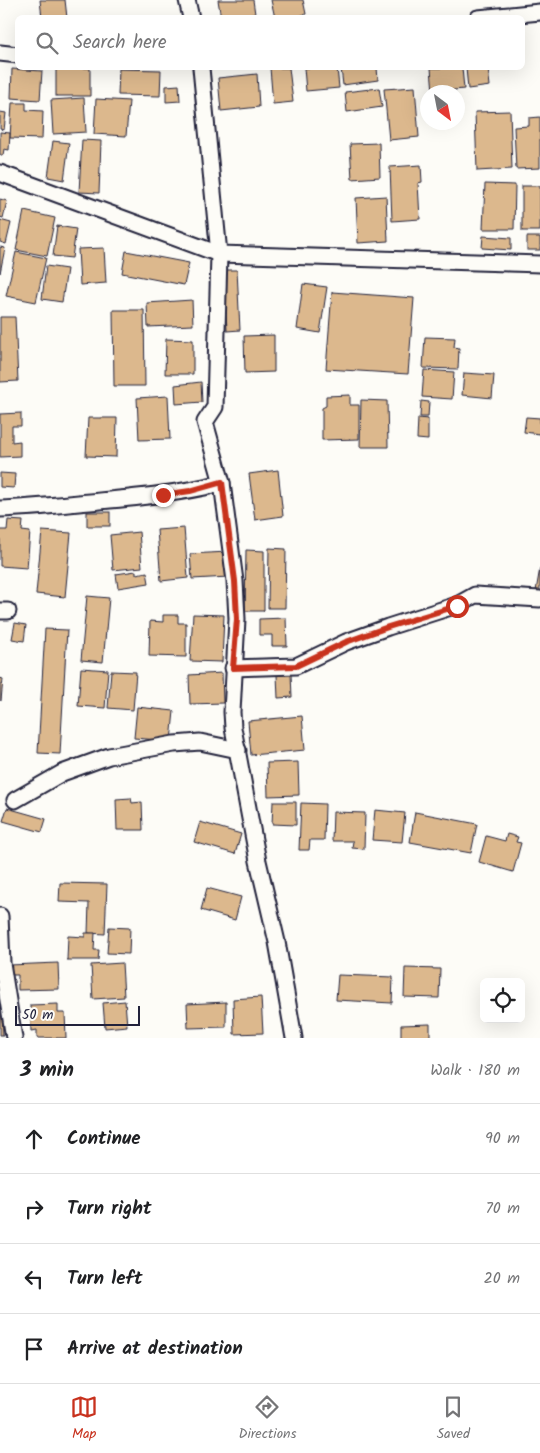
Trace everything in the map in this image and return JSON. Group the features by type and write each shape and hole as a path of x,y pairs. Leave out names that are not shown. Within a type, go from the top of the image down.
{"street":[{"path":"187,0 190,15"},
{"path":"495,15 534,8"},
{"path":"0,53 15,55"},
{"path":"201,70 219,254 214,407 205,422 222,482 235,581 237,619 232,712 258,860 277,942 294,1038"},
{"path":"0,173 219,254 540,264"},
{"path":"0,509 163,495 190,491 222,482"},
{"path":"233,668 296,666 346,642 457,606 475,595 540,598"},
{"path":"15,800 62,773 109,756 174,744 200,742 238,750"},
{"path":"0,916 2,963 14,1038"}],"building":[{"path":"40,0 65,0 67,15 42,15"},
{"path":"218,0 253,0 255,14 220,15"},
{"path":"271,0 303,0 306,14 274,15"},
{"path":"12,69 42,71 40,100 11,98"},
{"path":"56,70 90,70 90,96 56,96"},
{"path":"119,70 161,70 160,96 118,95"},
{"path":"270,70 289,70 293,102 273,104"},
{"path":"304,70 337,70 339,88 306,91"},
{"path":"341,70 377,70 378,80 343,85"},
{"path":"431,70 462,70 464,85 432,85"},
{"path":"466,70 488,70 490,86 468,89"},
{"path":"257,74 259,107 221,111 218,78"},
{"path":"179,85 180,101 166,102 166,86"},
{"path":"415,87 419,137 389,140 384,89"},
{"path":"379,88 382,107 347,112 345,92"},
{"path":"84,98 86,132 53,134 51,100"},
{"path":"96,99 129,101 126,136 94,134"},
{"path":"12,103 26,103 26,110 43,111 42,139 10,138"},
{"path":"510,111 512,169 477,171 475,112"},
{"path":"0,112 6,113 4,130 0,129"},
{"path":"540,117 540,168 516,169 514,127 529,126 529,118"},
{"path":"0,132 10,133 9,150 4,149 3,155 0,155"},
{"path":"82,140 101,141 99,193 79,192"},
{"path":"53,141 69,143 64,180 48,177"},
{"path":"379,143 380,177 352,179 350,144"},
{"path":"421,165 422,182 418,183 420,219 392,221 390,167"},
{"path":"485,184 515,185 514,229 483,229"},
{"path":"522,186 540,186 540,231 522,231"},
{"path":"386,196 388,241 358,243 356,198"},
{"path":"0,199 7,201 3,218 0,217"},
{"path":"24,211 55,218 47,256 16,250"},
{"path":"0,220 11,223 6,244 0,242"},
{"path":"57,226 76,229 72,258 53,256"},
{"path":"483,236 511,238 511,250 482,248"},
{"path":"527,237 540,237 540,250 527,250"},
{"path":"0,247 5,248 0,273"},
{"path":"104,248 106,283 80,285 78,249"},
{"path":"126,251 189,263 184,285 122,273"},
{"path":"16,252 46,258 36,302 6,296"},
{"path":"46,266 67,269 62,302 42,299"},
{"path":"224,270 237,270 240,330 227,331"},
{"path":"303,284 327,287 320,333 297,329"},
{"path":"332,292 414,298 408,374 326,369"},
{"path":"192,300 193,325 148,327 147,303"},
{"path":"113,310 144,310 145,386 114,386"},
{"path":"0,317 15,317 18,381 0,382"},
{"path":"274,335 274,372 245,373 244,336"},
{"path":"425,337 455,338 454,347 459,348 458,369 423,368"},
{"path":"166,339 193,340 193,374 165,374"},
{"path":"424,370 454,372 452,399 422,397"},
{"path":"464,373 494,375 492,398 462,395"},
{"path":"201,382 202,402 176,404 175,385"},
{"path":"350,395 350,405 359,405 359,439 322,440 322,408 326,406 326,396"},
{"path":"168,396 170,439 139,440 137,398"},
{"path":"361,400 387,401 388,447 360,447"},
{"path":"421,401 429,402 428,417 420,417"},
{"path":"21,413 21,426 12,426 12,442 20,441 20,456 0,457 0,414"},
{"path":"526,417 540,418 540,434 524,432"},
{"path":"88,418 117,418 116,457 86,456"},
{"path":"418,418 428,419 428,440 417,439"},
{"path":"278,470 283,516 255,520 249,474"},
{"path":"0,473 15,474 14,488 0,487"},
{"path":"87,512 110,512 110,526 87,526"},
{"path":"8,520 23,521 22,531 30,532 27,568 0,566 0,530 7,530"},
{"path":"184,528 188,578 161,581 157,530"},
{"path":"42,531 71,533 65,597 36,594"},
{"path":"139,532 142,567 113,570 110,535"},
{"path":"269,548 286,549 285,608 268,608"},
{"path":"246,550 264,551 264,611 245,611"},
{"path":"228,552 229,577 192,579 190,554"},
{"path":"540,568 540,592 536,591"},
{"path":"136,571 136,574 147,572 149,583 118,588 116,574"},
{"path":"87,596 109,598 103,662 81,660"},
{"path":"193,614 224,615 222,662 190,661"},
{"path":"163,615 178,615 178,623 186,623 186,657 149,656 150,621 163,622"},
{"path":"286,618 287,646 272,646 272,635 259,635 259,619"},
{"path":"15,623 26,625 24,641 12,639"},
{"path":"45,629 67,630 60,754 38,753"},
{"path":"81,668 108,670 105,708 78,706"},
{"path":"111,671 136,672 133,710 108,708"},
{"path":"222,673 223,703 190,704 189,675"},
{"path":"291,674 292,697 278,698 277,675"},
{"path":"0,678 3,679 1,701 0,700"},
{"path":"137,707 174,711 171,741 134,738"},
{"path":"302,716 305,750 251,755 248,721"},
{"path":"298,762 299,795 268,796 267,763"},
{"path":"131,798 132,803 142,802 143,830 117,830 116,799"},
{"path":"273,802 296,802 296,825 272,824"},
{"path":"301,803 325,804 324,840 310,840 309,850 299,850"},
{"path":"7,808 46,819 42,832 3,821"},
{"path":"375,810 405,813 402,842 372,840"},
{"path":"333,812 365,813 364,849 352,848 353,841 332,841"},
{"path":"415,812 477,824 471,853 410,842"},
{"path":"200,822 241,834 235,854 194,842"},
{"path":"507,834 518,837 516,842 521,843 513,872 479,862 486,836 505,841"},
{"path":"60,883 107,884 105,934 88,933 89,903 59,902"},
{"path":"207,888 241,897 235,920 201,910"},
{"path":"109,927 130,928 129,954 107,953"},
{"path":"85,933 95,933 94,950 99,950 98,960 67,960 68,936 85,937"},
{"path":"58,963 59,989 18,990 18,975 10,975 9,965"},
{"path":"122,963 124,997 93,999 91,965"},
{"path":"405,968 440,969 439,998 404,997"},
{"path":"338,975 393,977 392,1003 336,1000"},
{"path":"261,997 263,1033 234,1034 233,999"},
{"path":"125,1001 127,1026 105,1028 103,1003"},
{"path":"226,1002 226,1027 188,1028 187,1004"},
{"path":"58,1004 58,1013 65,1013 66,1038 37,1038 37,1030 31,1031 30,1005"},
{"path":"0,1013 2,1013 3,1035 0,1035"},
{"path":"430,1024 430,1038 401,1038 401,1025"}],"route":[{"path":"163,495 190,491 222,482 235,581 237,619 233,668 296,666 346,642 457,606"}]}
